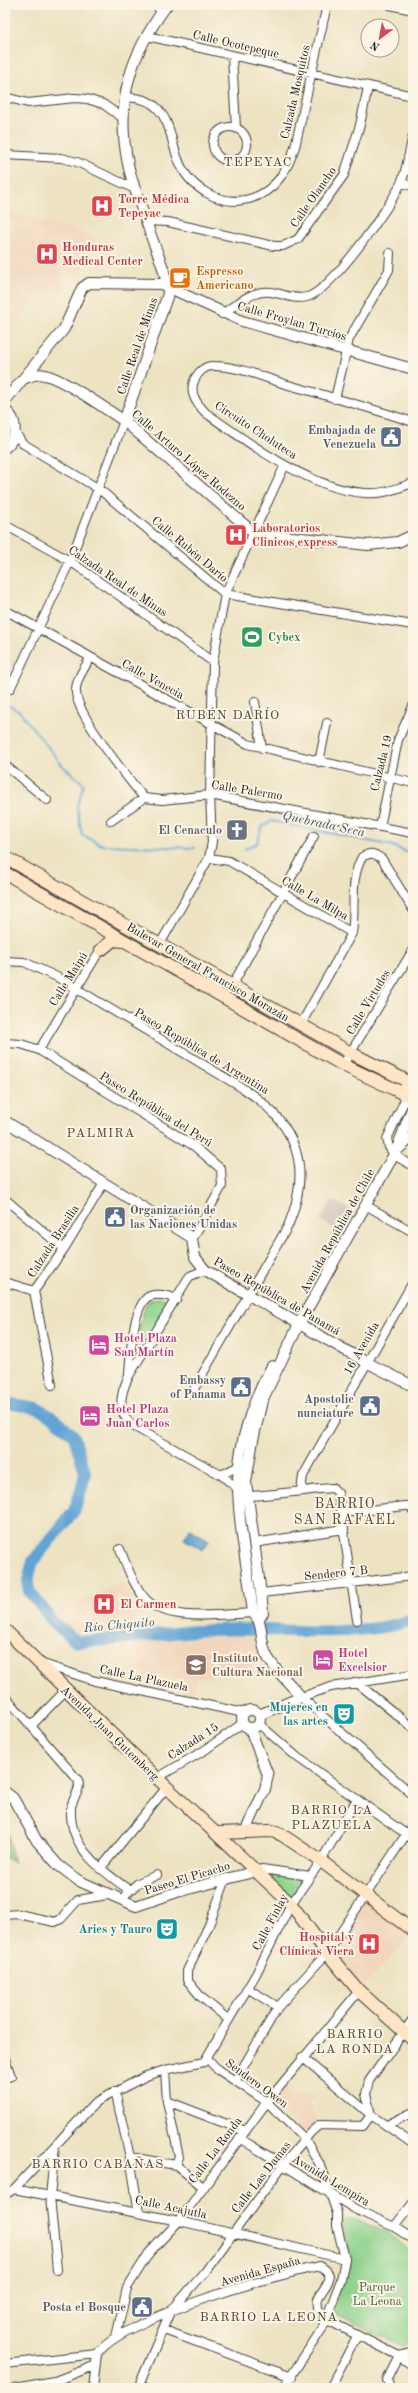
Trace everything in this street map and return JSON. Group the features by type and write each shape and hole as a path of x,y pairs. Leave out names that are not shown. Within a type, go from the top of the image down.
{"main road":[{"name":"Bulevar General Francisco Morazán","path":"5,857 351,1053 408,1082"},
{"name":"Bulevar General Francisco Morazán","path":"5,873 343,1065 411,1099"},
{"path":"100,950 114,940 124,941"},
{"name":"Avenida Juan Gutemberg","path":"5,1630 157,1778 291,1904 327,1953 359,1991 408,2036"},
{"path":"217,1833 246,1830 272,1831 282,1835 321,1861 413,1931"}],"street":[{"name":"Calzada Mosquitos","path":"125,97 142,99 157,108 169,127 178,160 197,187 215,197 246,200 270,189 283,176 289,165 327,5"},
{"path":"390,5 413,10"},
{"name":"Calle Real de Minas","path":"10,689 70,561 99,489 168,300 168,286 135,189 128,163 124,119 125,97 133,63 162,8"},
{"name":"Calle Ocotepeque","path":"147,36 413,96"},
{"path":"232,56 236,128 246,137 247,148 241,158 231,162 225,161 216,154 212,144 213,138 221,129 226,127 236,128"},
{"name":"Calle Olancho","path":"146,221 174,223 274,246 282,246 298,239 339,183 348,167 368,87"},
{"path":"5,97 28,103 75,98 88,99 103,104 124,119"},
{"path":"222,314 258,293 270,292 294,298 316,293 344,267 401,183 413,136"},
{"path":"5,155 61,158 77,162 135,189"},
{"path":"401,183 413,186"},
{"path":"335,399 349,339 389,270 390,253"},
{"path":"147,282 156,276 159,260"},
{"name":"Calle Froylan Turcios","path":"43,354 64,329 82,288 86,284 147,282 168,286 222,314 346,351 413,369"},
{"path":"43,354 40,368 49,376"},
{"path":"8,446 15,432 14,421 6,411 7,400 43,354"},
{"name":"Circuito Choluteca","path":"413,422 214,366 202,370 196,376 192,393 196,402 206,413 285,466 345,490 366,494 383,492 413,483"},
{"path":"23,379 34,374 49,376"},
{"name":"Calle Arturo López Rodezno","path":"49,376 124,421 254,533"},
{"name":"Calle Rubén Darío","path":"15,432 22,443 99,489 226,594 413,625"},
{"path":"8,446 22,443"},
{"path":"160,944 209,858 212,842 210,795 213,662 226,594 285,466"},
{"name":"Calzada Real de Minas","path":"5,525 70,561 213,662"},
{"path":"254,533 368,545 398,542 413,535"},
{"name":"Calle Venecia","path":"5,610 212,725 262,748 413,783"},
{"path":"90,658 79,679 76,692 80,710 144,798 111,821"},
{"path":"255,702 262,748"},
{"name":"Calzada 19","path":"380,827 398,740 413,706"},
{"path":"320,762 327,723"},
{"path":"5,765 47,800"},
{"name":"Calle Palermo","path":"144,798 162,800 210,795 413,833"},
{"path":"232,986 314,836"},
{"name":"Calle La Milpa","path":"209,858 229,861 352,933 355,917 353,889 355,875 362,857 369,853 375,854 382,859 413,910"},
{"name":"Calle Maipú","path":"38,1050 118,921"},
{"path":"301,1024 352,933"},
{"name":"Calle Virtudes","path":"343,1065 413,950"},
{"name":"Paseo República de Argentina","path":"5,961 24,962 57,977 264,1102 286,1130 293,1142 300,1166 300,1190 297,1205 288,1226 191,1394"},
{"name":"Paseo República del Perú","path":"5,1043 21,1044 38,1050 199,1149 221,1169 222,1186 192,1240"},
{"path":"408,1082 411,1099"},
{"name":"Avenida República de Chile","path":"257,1618 263,1613 246,1482 250,1454 262,1401 299,1324 367,1206 395,1153 411,1099"},
{"path":"5,1121 192,1240"},
{"name":"Avenida República de Chile","path":"395,1153 413,1136"},
{"path":"395,1153 413,1166"},
{"name":"Calzada Brasilia","path":"52,1386 34,1292 64,1249 104,1183"},
{"path":"5,1199 64,1249"},
{"path":"367,1206 413,1232"},
{"name":"Paseo República de Panamá","path":"192,1240 195,1256 205,1270 366,1362 413,1386"},
{"path":"205,1270 190,1276 129,1376 121,1396 123,1416 127,1421 146,1434 221,1475 238,1489"},
{"path":"5,1282 34,1292"},
{"name":"16 Avenida","path":"301,1490 302,1476 413,1282"},
{"path":"129,1376 136,1322 143,1301 150,1296 163,1295 177,1298"},
{"name":"Avenida República de Chile","path":"299,1324 288,1337 258,1396 245,1436 239,1466 238,1489 257,1618 263,1644 267,1656 301,1697"},
{"path":"221,1475 239,1466"},
{"path":"247,1496 270,1496 301,1490 333,1488 338,1493 357,1620"},
{"path":"342,1513 411,1509"},
{"path":"254,1543 344,1529"},
{"path":"120,1549 128,1569 143,1596 160,1610 187,1615 257,1618"},
{"name":"Sendero 7 B","path":"261,1594 413,1576"},
{"name":"Calle La Plazuela","path":"39,1663 95,1681 251,1721"},
{"path":"251,1721 301,1697 331,1687 413,1674"},
{"path":"356,1682 413,1728"},
{"path":"31,1726 66,1690"},
{"path":"5,1696 78,1780 79,1787 71,1807 72,1824 78,1843 88,1857 100,1869 129,1890"},
{"path":"301,1697 413,1795"},
{"path":"251,1721 297,1757 406,1832 413,1839"},
{"path":"246,1830 265,1789 268,1776 251,1721"},
{"name":"Calzada 15","path":"157,1778 251,1721"},
{"path":"100,1869 167,1787"},
{"name":"Paseo El Picacho","path":"5,1792 13,1798 37,1841 58,1865 79,1881 136,1906 146,1904 177,1892 257,1871"},
{"name":"Calle Finlay","path":"208,2058 291,1904 321,1861 357,1799"},
{"path":"235,2081 278,2007 327,1953 406,1832 413,1824"},
{"path":"257,1871 262,1869 310,1876"},
{"path":"5,1915 18,1914 55,1922 61,1919 78,1900 117,1897 148,1877 157,1875"},
{"path":"226,1879 209,1925 187,1971 187,1980 201,1997 229,2020"},
{"path":"247,1988 278,2007"},
{"name":"Calle La Ronda","path":"116,2338 127,2288 149,2253 179,2221 242,2134 302,2057 359,1991"},
{"path":"371,2115 366,2094 369,2081 408,2036 413,2019"},
{"path":"302,2057 371,2115 413,2144"},
{"name":"Sendero Owen","path":"5,2195 14,2189 96,2102 115,2091 165,2070 200,2064 208,2058 217,2069 267,2102 305,2139 319,2163 328,2192 337,2213 337,2226 345,2259 341,2280 327,2320 292,2377 283,2388"},
{"path":"5,2059 8,2077"},
{"path":"165,2070 168,2101 179,2157 176,2164"},
{"path":"115,2091 130,2157 139,2213"},
{"name":"Avenida Lempira","path":"168,2101 242,2134 283,2165 371,2217 394,2227 413,2239"},
{"path":"387,2125 413,2112"},
{"name":"Calle Las Damas","path":"138,2388 164,2330 170,2312 205,2272 283,2165 305,2139 319,2125 363,2126 371,2115"},
{"path":"55,2146 50,2197 57,2270"},
{"path":"130,2157 176,2164 203,2187"},
{"name":"Calle Acajutla","path":"14,2189 179,2221 345,2259"},
{"path":"394,2227 413,2203"},
{"name":"Avenida España","path":"97,2354 116,2338 170,2312 251,2284 320,2266 328,2275 329,2283 318,2298 318,2309 327,2320"},
{"path":"327,2320 399,2356 413,2366"},
{"path":"164,2330 292,2377"},
{"path":"330,2388 357,2336"},
{"path":"391,2388 387,2380 399,2356 413,2352"},
{"path":"5,2364 97,2354 94,2366 93,2388"},
{"path":"14,2388 55,2381 94,2366"}],"shaded area":[{"name":"Honduras Medical Center","path":"5,211 95,238 80,276 66,270 63,276 63,291 35,291 21,320 5,320"},
{"path":"332,1200 355,1212 343,1234 320,1220"},
{"name":"El Carmen","path":"123,1581 140,1615 118,1638 79,1639 57,1621 54,1614"},
{"name":"Instituto Cultura Nacional","path":"257,1634 263,1657 243,1672 197,1678 192,1697 182,1695 186,1681 142,1671 134,1642"},
{"name":"Hospital y Clínicas Viera","path":"366,1900 412,1935 362,1988 329,1953"},
{"path":"284,2085 293,2093 311,2094 316,2098 307,2102 318,2124 306,2135 271,2102"}],"green space":[{"path":"5,415 10,428 5,442"},
{"path":"159,1298 169,1300 134,1364 132,1360 145,1306 149,1301"},
{"path":"5,1816 14,1863 5,1858"},
{"path":"269,1873 306,1878 291,1899 267,1876"},
{"name":"Parque La Leona","path":"346,2219 365,2223 382,2231 399,2241 413,2254 413,2341 403,2347 331,2311 350,2262 342,2222"}],"water":[{"path":"190,1529 209,1540 203,1550 184,1539"}],"waterway":[{"name":"Quebrada Seca","path":"5,703 20,712 63,766 84,784 77,807 82,835 102,845 195,848"},
{"name":"Quebrada Seca","path":"245,849 257,843 262,827 271,821 393,846 413,855"},
{"name":"Río Chiquito","path":"5,1403 37,1408 55,1419 74,1436 85,1472 74,1511 33,1561 28,1580 29,1591 54,1623 77,1642 214,1630 364,1630 413,1620"}],"place":[{"name":"Torre Médica Tepeyac","path":"102,206"},
{"name":"Honduras Medical Center","path":"47,254"},
{"name":"Espresso Americano","path":"180,278"},
{"name":"Embajada de Venezuela","path":"391,437"},
{"name":"Laboratorios Clinicos express","path":"236,535"},
{"name":"Cybex","path":"252,637"},
{"name":"El Cenaculo","path":"237,830"},
{"name":"Organización de las Naciones Unidas","path":"115,1217"},
{"name":"Hotel Plaza San Martín","path":"99,1345"},
{"name":"Embassy of Panama","path":"241,1387"},
{"name":"Apostolic nunciature","path":"370,1406"},
{"name":"Hotel Plaza Juan Carlos","path":"90,1416"},
{"name":"El Carmen","path":"104,1604"},
{"name":"Hotel Excelsior","path":"323,1660"},
{"name":"Instituto Cultura Nacional","path":"196,1665"},
{"name":"Mujeres en las artes","path":"344,1714"},
{"name":"Aries y Tauro","path":"167,1929"},
{"name":"Hospital y Clínicas Viera","path":"369,1944"},
{"name":"Posta el Bosque","path":"142,2307"}],"district":[{"name":"TEPEYAC","path":"258,161"},
{"name":"RUBÉN DARÍO","path":"228,714"},
{"name":"PALMIRA","path":"101,1132"},
{"name":"BARRIO SAN RAFAEL","path":"345,1512"},
{"name":"BARRIO LA PLAZUELA","path":"332,1816"},
{"name":"BARRIO LA RONDA","path":"355,2040"},
{"name":"BARRIO CABAÑAS","path":"98,2163"},
{"name":"BARRIO LA LEONA","path":"269,2316"}]}
